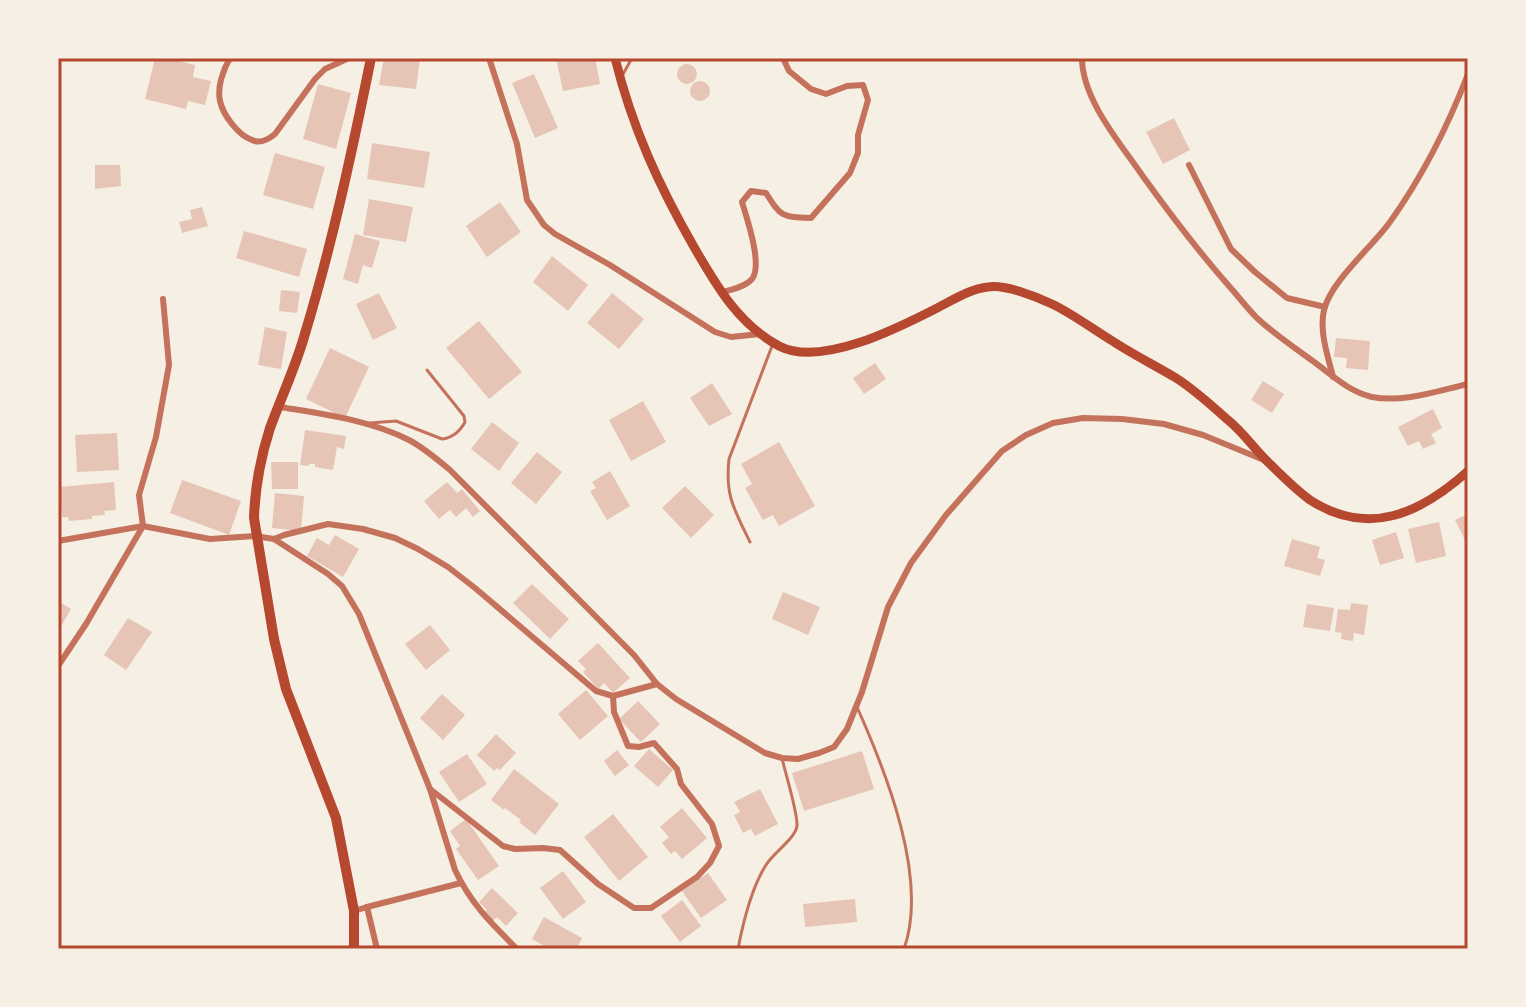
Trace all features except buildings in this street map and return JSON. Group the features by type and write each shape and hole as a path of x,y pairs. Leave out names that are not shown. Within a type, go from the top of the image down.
{"main road":[{"path":"354,949 354,911 336,818 286,689 274,639 255,536 254,499 270,429 303,341 327,258 371,58"},
{"path":"615,58 632,118 666,199 721,292 738,314 782,348 808,352 834,350 888,332 963,294 991,286 1015,290 1053,304 1179,380 1233,423 1267,462 1309,499 1342,516 1363,520 1410,510 1468,471"}],"street":[{"path":"230,58 219,86 219,100 233,126 251,140 261,142 275,134 325,69 349,58"},
{"path":"489,58 517,144 527,200 544,225 715,332 731,337 760,334"},
{"path":"721,292 751,280 757,265 742,202 751,191 766,193 778,211 789,218 811,218 850,173 858,153 858,135 868,100 863,85 847,86 826,94 811,89 789,71 783,58"},
{"path":"1082,58 1088,90 1112,132 1198,250 1257,317 1286,342 1333,377 1371,396 1391,399 1413,397 1468,384"},
{"path":"1333,377 1325,341 1325,307 1333,290 1376,241 1407,197 1432,153 1468,74"},
{"path":"1189,165 1231,249 1287,298 1325,307"},
{"path":"58,666 143,526 139,495 156,437 169,365 163,299"},
{"path":"280,407 361,423 401,436 433,455 634,655 657,684 676,699 765,753 798,759 834,747 847,729 888,607 911,563 946,515 1002,451 1026,435 1053,423 1083,418 1122,419 1164,424 1203,435 1267,462"},
{"path":"274,539 328,524 395,538 448,567 596,691 613,696 657,684"},
{"path":"58,541 143,526 210,539 255,536 274,539 342,586 359,614 430,789 461,883 478,909 517,949"},
{"path":"430,789 503,846 560,850 598,884 634,908 651,908 697,877 710,863 719,846 712,824 681,784 677,769 664,752 654,743 628,746 614,712 613,696"},
{"path":"354,911 461,883"},
{"path":"367,907 377,949"}],"lane":[{"path":"620,80 632,58"},
{"path":"750,542 730,498 727,479 729,459 773,342"},
{"path":"361,423 396,421 442,439 459,431 465,422 464,416 427,370"},
{"path":"856,706 876,750 904,842 912,913 904,949"},
{"path":"738,949 758,881 766,865 797,827 782,758"}]}
